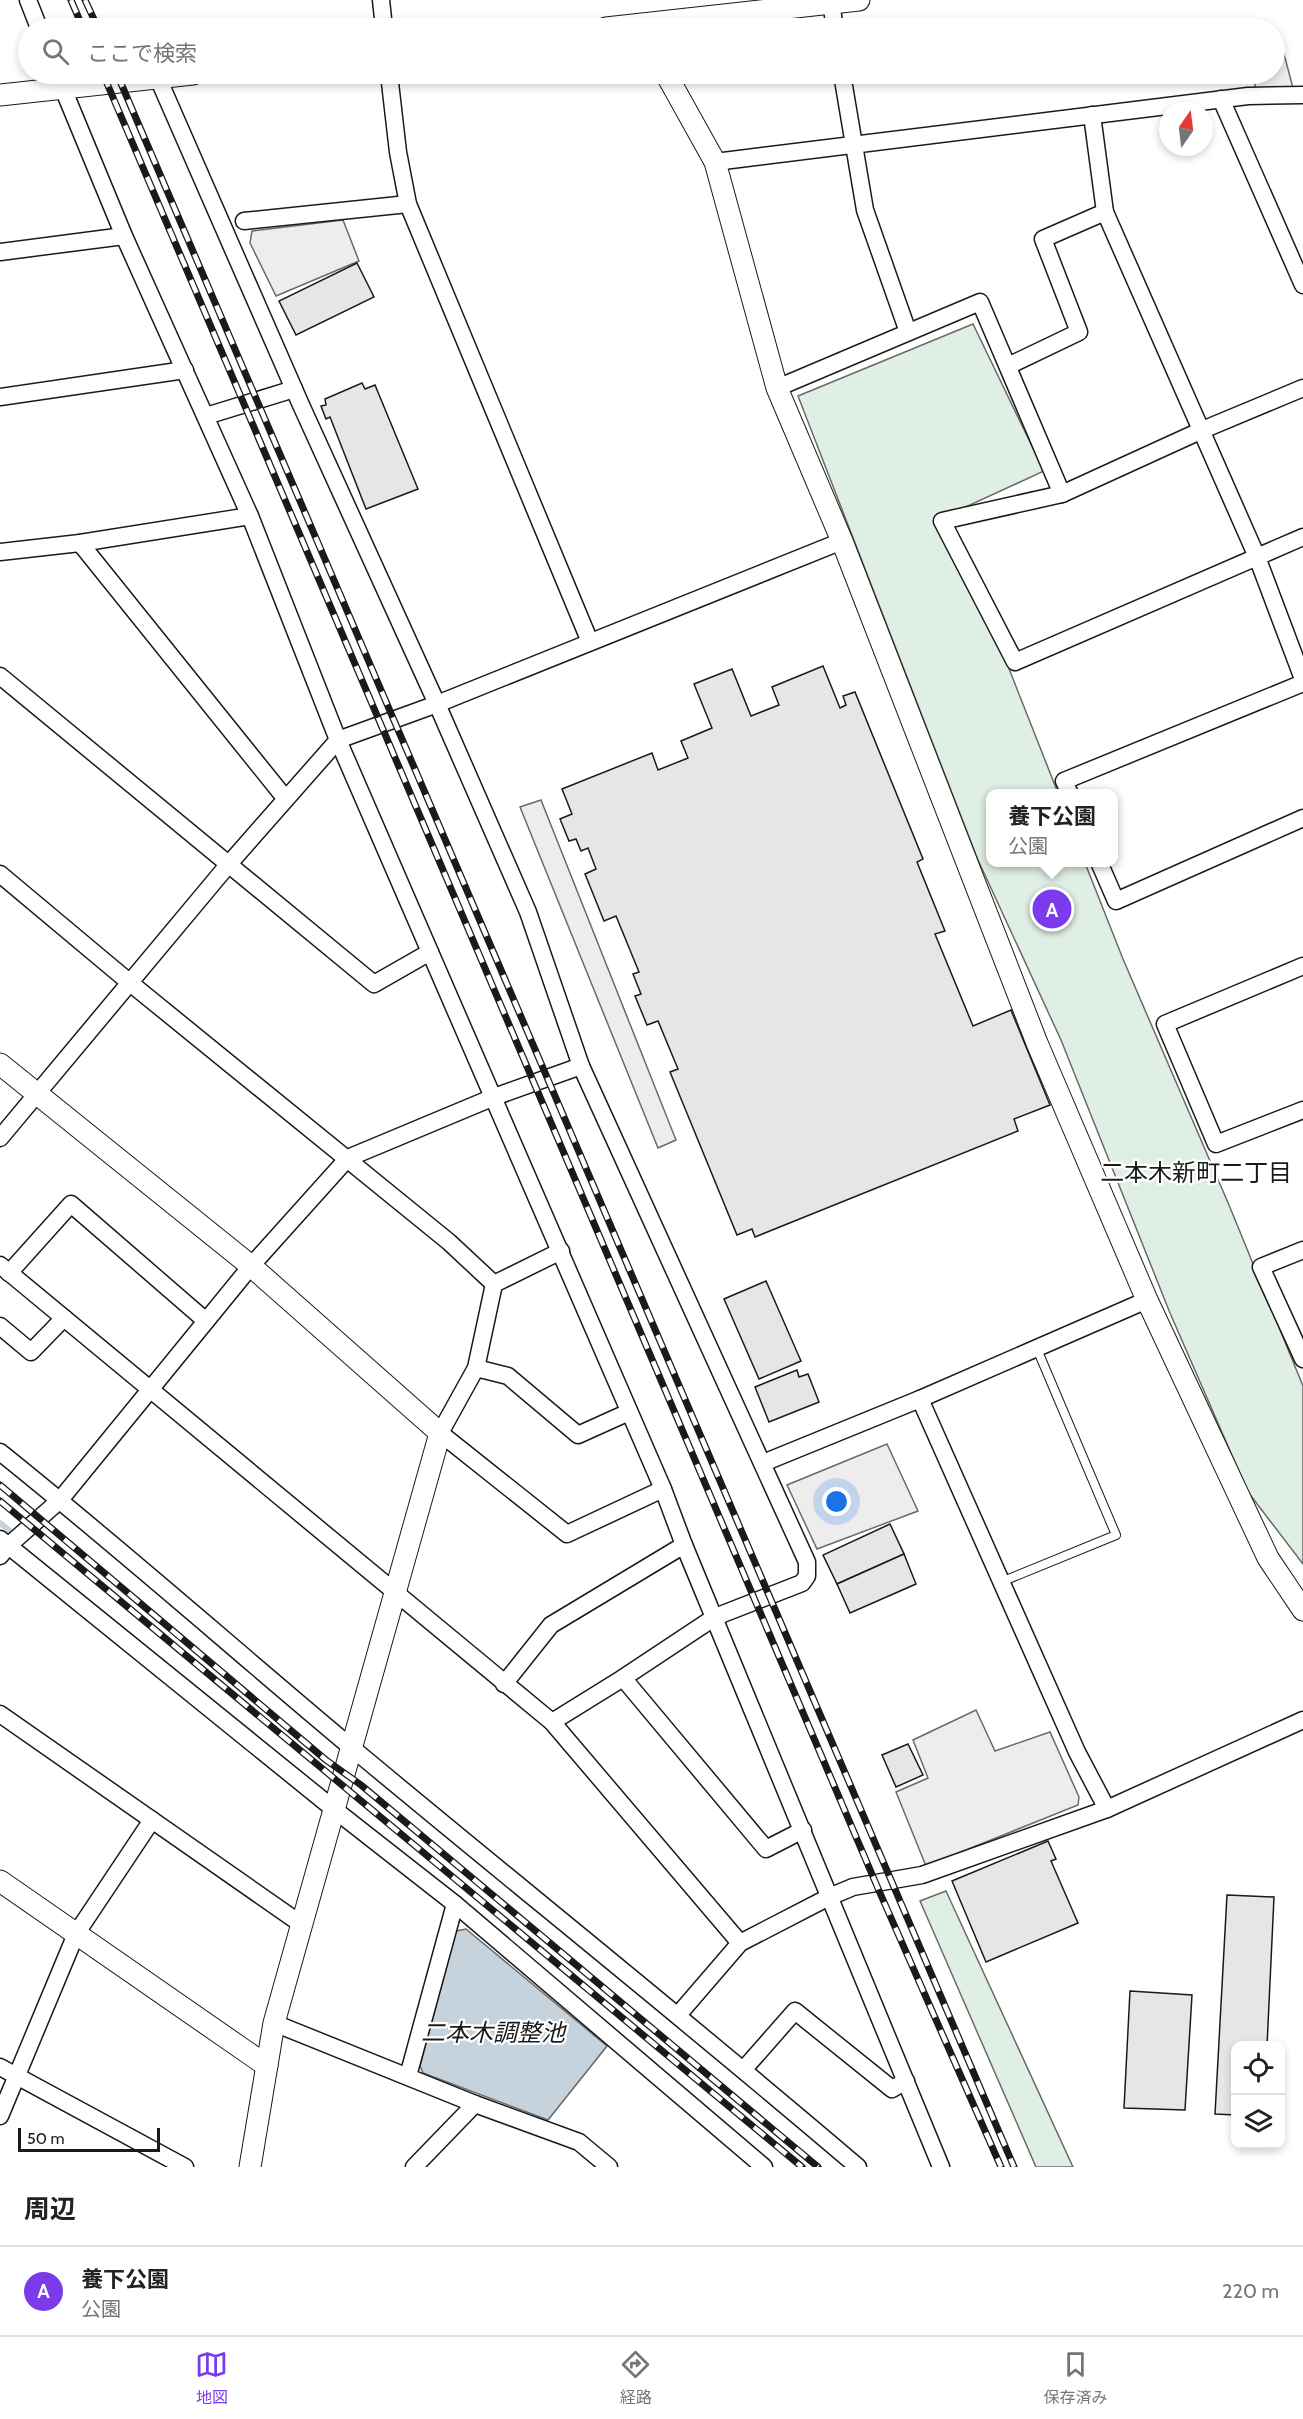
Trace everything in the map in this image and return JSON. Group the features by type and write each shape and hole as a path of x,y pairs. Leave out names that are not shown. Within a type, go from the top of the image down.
{"street":[{"path":"28,0 35,18"},
{"path":"381,0 383,18"},
{"path":"712,18 859,0"},
{"path":"831,3 833,18"},
{"path":"0,95 47,84"},
{"path":"61,84 124,236 250,516 338,740 663,1489 684,1545 941,2167"},
{"path":"161,84 528,912 581,1066 807,1562 807,1576 802,1583 715,1617 552,1722"},
{"path":"390,84 398,152 408,204 590,642"},
{"path":"672,84 715,162 777,388 842,541 1037,1043 1147,1300 1268,1558 1303,1610"},
{"path":"844,84 865,210 908,332"},
{"path":"715,162 1221,99 1303,95"},
{"path":"1221,99 1303,285"},
{"path":"1068,789 1064,781 1303,681 1257,557 1105,212 1092,115"},
{"path":"244,221 408,204"},
{"path":"1008,366 1080,332 1043,239 1105,212"},
{"path":"0,252 124,236"},
{"path":"777,388 980,302 1062,494"},
{"path":"0,397 185,370"},
{"path":"1303,388 1200,431 1062,494 942,521 1015,662 1303,537"},
{"path":"206,416 294,389"},
{"path":"0,552 80,543 250,516"},
{"path":"0,1138 228,865 338,740 437,704 842,541"},
{"path":"80,543 285,798"},
{"path":"0,676 374,984 430,952"},
{"path":"1101,867 1116,901 1303,818"},
{"path":"0,874 129,982 348,1158 449,1242 494,1284"},
{"path":"1303,966 1165,1024 1216,1144 1303,1110"},
{"path":"0,1064 251,1266 440,1433 567,1534 663,1489"},
{"path":"581,1066 494,1097 348,1158 251,1266 60,1500 3,1547 454,1904 764,2167"},
{"path":"206,1321 71,1204 5,1269 552,1722 740,1942"},
{"path":"1303,1250 1261,1267 1303,1359"},
{"path":"494,1284 561,1251"},
{"path":"250,2167 274,2023 301,1924 353,1748 440,1433 476,1368 494,1284"},
{"path":"763,1463 920,1400 1147,1300"},
{"path":"0,1326 31,1352 64,1318"},
{"path":"476,1368 508,1376 578,1435 629,1412"},
{"path":"920,1400 1077,1752 1107,1809"},
{"path":"0,1452 353,1748 744,2069 858,2167"},
{"path":"504,1684 551,1625 684,1545"},
{"path":"623,1678 766,1849 803,1830"},
{"path":"0,1714 301,1924"},
{"path":"678,2015 740,1942 829,1897 853,1887 922,1875 1107,1809 1303,1720"},
{"path":"0,2115 76,1934 152,1820"},
{"path":"0,1881 267,2066"},
{"path":"408,2076 454,1904"},
{"path":"744,2069 795,2011 892,2089 906,2081"},
{"path":"274,2023 475,2104 579,2142 609,2167"},
{"path":"0,2067 185,2167"},
{"path":"414,2167 475,2104"}],"lane":[{"path":"1001,1582 1116,1535 1037,1349"}],"green space":[{"path":"973,324 1044,471 935,521 1004,656 1056,789 986,789 986,867 1087,867 1303,1386 1303,1564 1248,1492 1170,1313 1061,1040 978,860 798,396"},
{"path":"946,1891 1073,2167 1036,2167 920,1901"}],"shaded area":[{"path":"1285,58 1293,88 1256,91 1255,84 1285,84"},
{"path":"343,220 359,261 276,296 250,243 252,231"},
{"path":"541,800 676,1140 658,1148 520,807"},
{"path":"887,1444 918,1511 817,1549 787,1485"},
{"path":"976,1710 995,1751 1050,1732 1079,1797 1078,1805 926,1866 896,1792 928,1778 913,1740"}],"water":[{"name":"二本木調整池","path":"466,1929 607,2046 548,2120 423,2073 420,2066 456,1931"}],"building":[{"path":"357,263 374,297 296,335 279,301"},
{"path":"362,383 365,389 375,385 418,489 366,509 330,417 326,419 321,406 326,405 325,399"},
{"path":"823,666 840,708 846,705 843,696 855,692 923,859 917,862 945,931 935,934 973,1026 1011,1010 1050,1105 1014,1119 1018,1131 755,1237 752,1229 737,1235 670,1072 678,1069 658,1021 647,1025 635,996 641,994 633,974 639,972 616,916 604,921 585,874 596,869 588,848 581,851 576,839 569,841 560,819 572,814 562,789 652,753 658,770 688,758 681,741 712,728 694,684 732,669 751,716 779,705 772,687"},
{"path":"766,1281 801,1361 759,1379 724,1299"},
{"path":"797,1370 799,1377 808,1374 819,1402 769,1422 755,1387"},
{"path":"890,1524 904,1554 837,1584 823,1555"},
{"path":"904,1554 916,1584 850,1613 837,1584"},
{"path":"908,1744 923,1775 896,1787 882,1755"},
{"path":"1048,1841 1056,1859 1051,1861 1078,1923 986,1962 952,1881"},
{"path":"1227,1895 1274,1897 1267,2041 1231,2041 1231,2115 1215,2114"},
{"path":"1130,1991 1192,1995 1185,2110 1124,2108"}],"waterway":[{"path":"0,1523 9,1530"}],"railway":[{"path":"71,0 79,18"},
{"path":"85,0 93,18"},
{"path":"107,84 880,1893 1001,2167"},
{"path":"121,84 1014,2167"},
{"path":"0,1485 326,1760 361,1785 818,2167"},
{"path":"0,1501 802,2167"}],"place":[{"name":"養下公園","path":"1052,909"}],"district":[{"name":"二本木新町二丁目","path":"1196,1173"}]}
